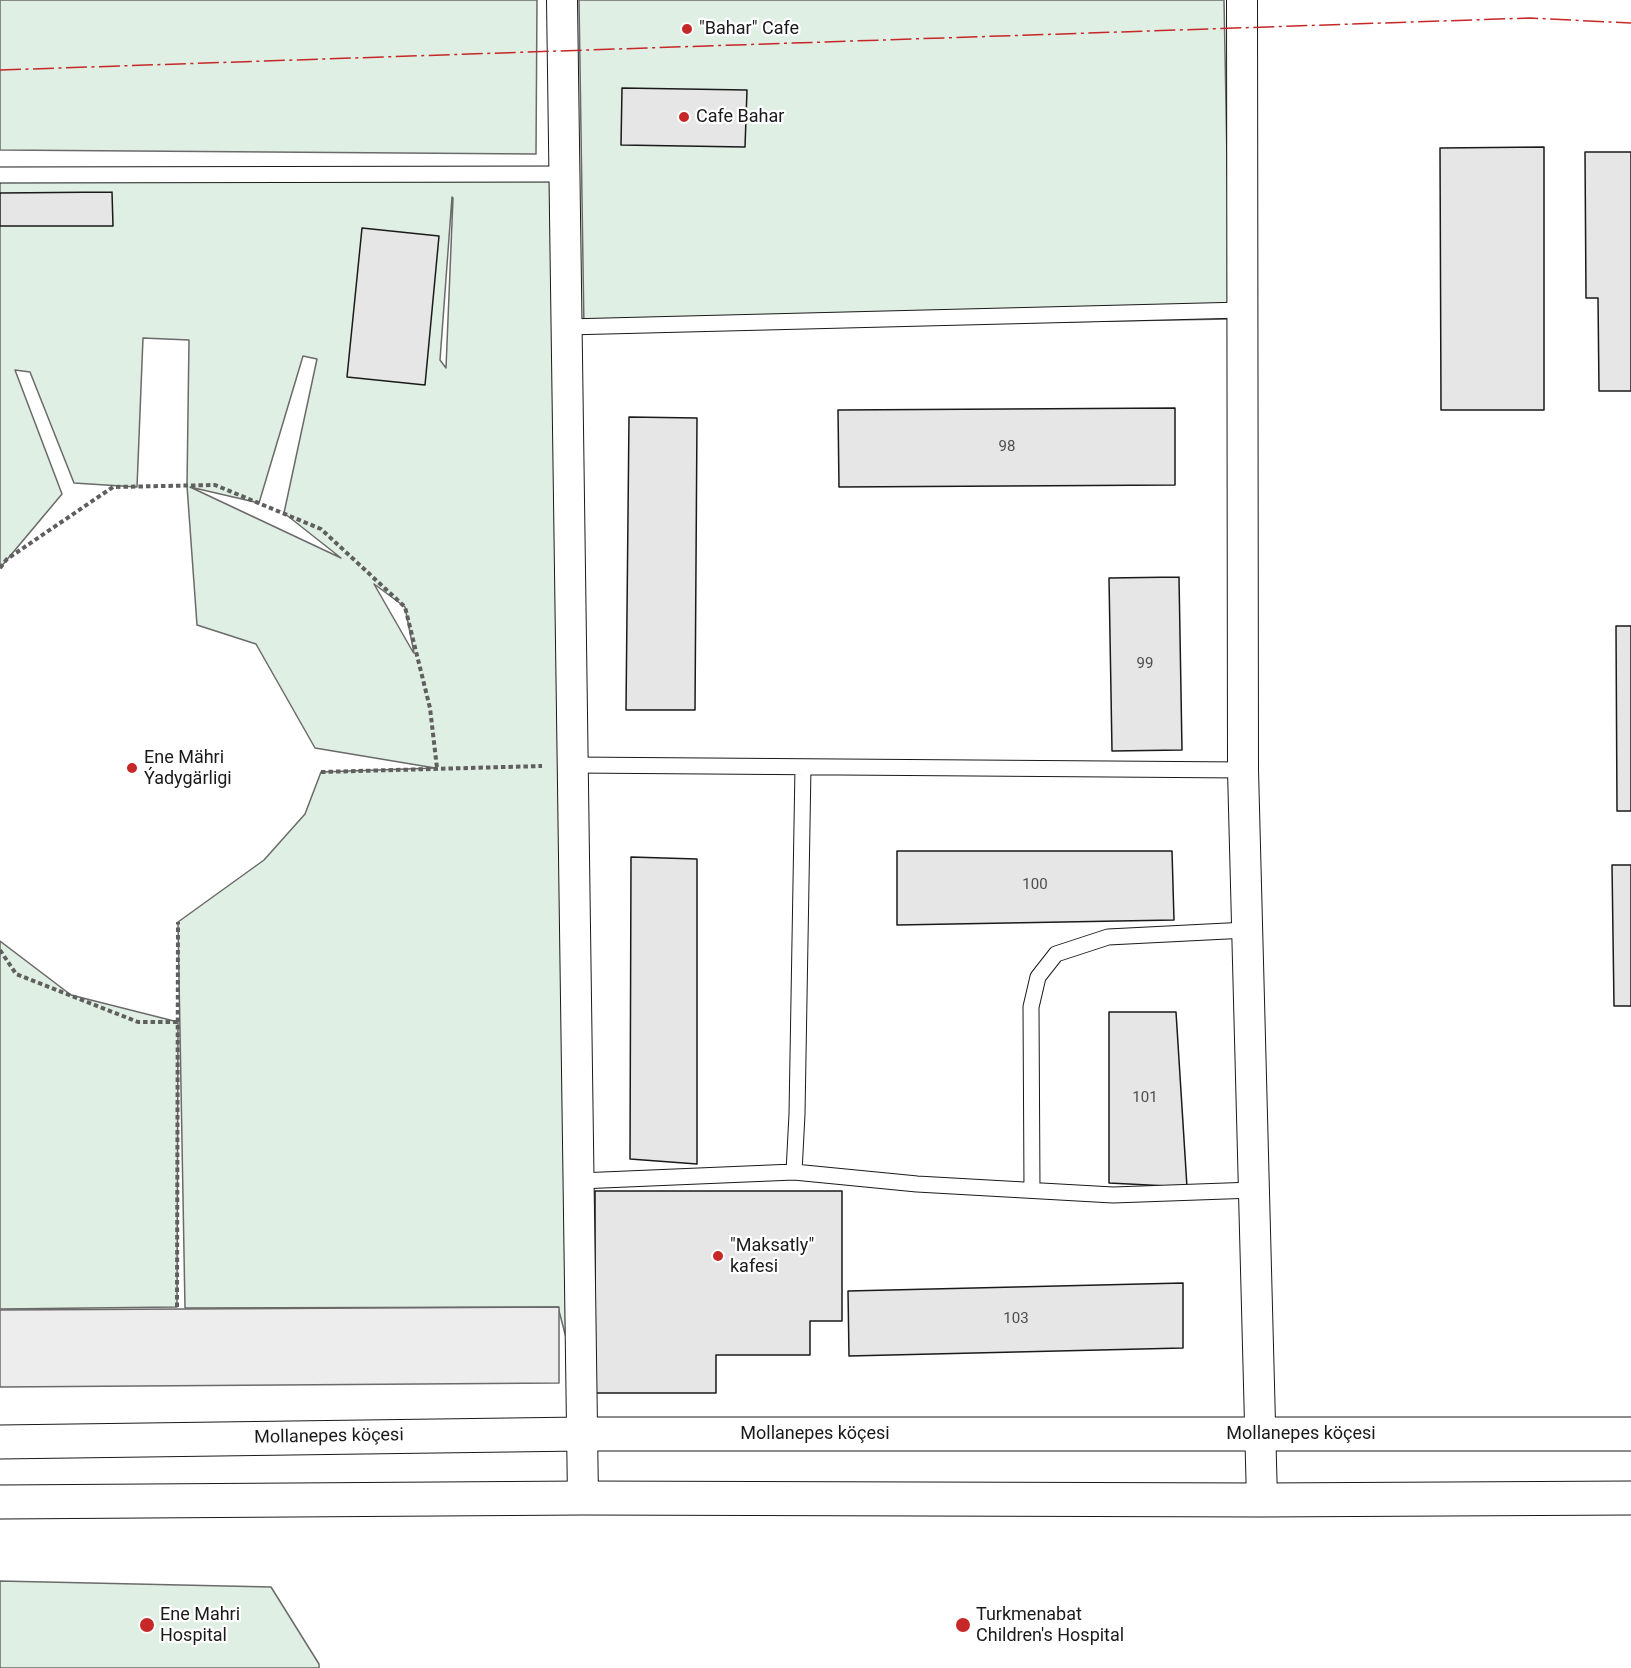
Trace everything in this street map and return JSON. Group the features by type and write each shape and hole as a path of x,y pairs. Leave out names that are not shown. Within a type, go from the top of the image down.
{"street":[{"path":"562,0 583,1498"},
{"path":"1242,0 1243,771 1262,1500"},
{"name":"Mollanepes köçesi","path":"0,1442 582,1434 1631,1434"},
{"path":"0,1502 583,1498 1262,1500 1631,1498"}],"lane":[{"path":"0,175 564,174"},
{"path":"567,327 1243,310"},
{"path":"572,765 1243,771"},
{"path":"794,1172 803,766"},
{"path":"1032,1190 1030,1006 1038,977 1056,954 1108,937 1246,930"},
{"path":"579,1181 794,1172 917,1184 1113,1195 1254,1190"}],"path":[{"path":"0,568 7,559 113,487 215,485 321,529 405,607 430,708 437,768"},
{"path":"321,772 572,765"},
{"path":"177,1307 178,922"},
{"path":"0,950 16,974 138,1022 178,1022"}],"green space":[{"path":"0,0 537,0 536,154 0,150"},
{"path":"579,0 1224,0 1230,319 584,330"},
{"path":"564,174 581,1395 558,1307 185,1308 178,922 264,860 305,814 321,772 435,768 315,748 256,644 197,625 187,486 189,340 143,338 137,487 74,483 30,372 15,370 62,494 0,568 0,175","holes":["453,198 446,368 440,360","303,356 317,359 284,513 341,558 190,487 259,503","374,584 405,607 414,653"]},
{"path":"0,941 71,995 178,1022 177,1307 0,1309"},
{"name":"Ene Mahri Hospital","path":"0,1581 271,1587 319,1664 319,1668 0,1668"}],"shaded area":[{"path":"559,1307 559,1383 0,1387 0,1310"}],"building":[{"name":"Cafe Bahar","path":"622,88 747,90 745,147 621,145"},
{"path":"1544,147 1544,410 1441,410 1440,148"},
{"path":"1585,152 1631,152 1631,391 1599,391 1598,298 1586,298"},
{"path":"112,192 113,226 0,226 0,193"},
{"path":"362,228 439,236 425,385 347,377"},
{"path":"1175,408 1175,485 839,487 838,410"},
{"path":"629,417 697,418 695,710 626,710"},
{"path":"1179,577 1182,750 1112,751 1109,578"},
{"path":"1616,626 1631,626 1631,811 1617,811"},
{"path":"897,851 1172,851 1174,920 897,925"},
{"path":"631,857 697,859 697,1164 630,1159"},
{"path":"1612,865 1631,865 1631,1006 1614,1006"},
{"path":"1109,1012 1176,1012 1187,1187 1109,1183"},
{"name":"\"Maksatly\" kafesi","path":"595,1191 842,1191 842,1321 810,1321 810,1355 716,1355 716,1393 595,1393"},
{"path":"1183,1283 1183,1348 849,1356 848,1291"}],"power":[{"path":"0,70 1530,18 1631,23"}],"place":[{"name":"\"Bahar\" Cafe","path":"687,29"},
{"name":"Cafe Bahar","path":"684,117"},
{"name":"Ene Mähri Ýadygärligi","path":"132,768"},
{"name":"\"Maksatly\" kafesi","path":"718,1256"},
{"name":"Ene Mahri Hospital","path":"147,1625"},
{"name":"Turkmenabat Children's Hospital","path":"963,1625"}]}
